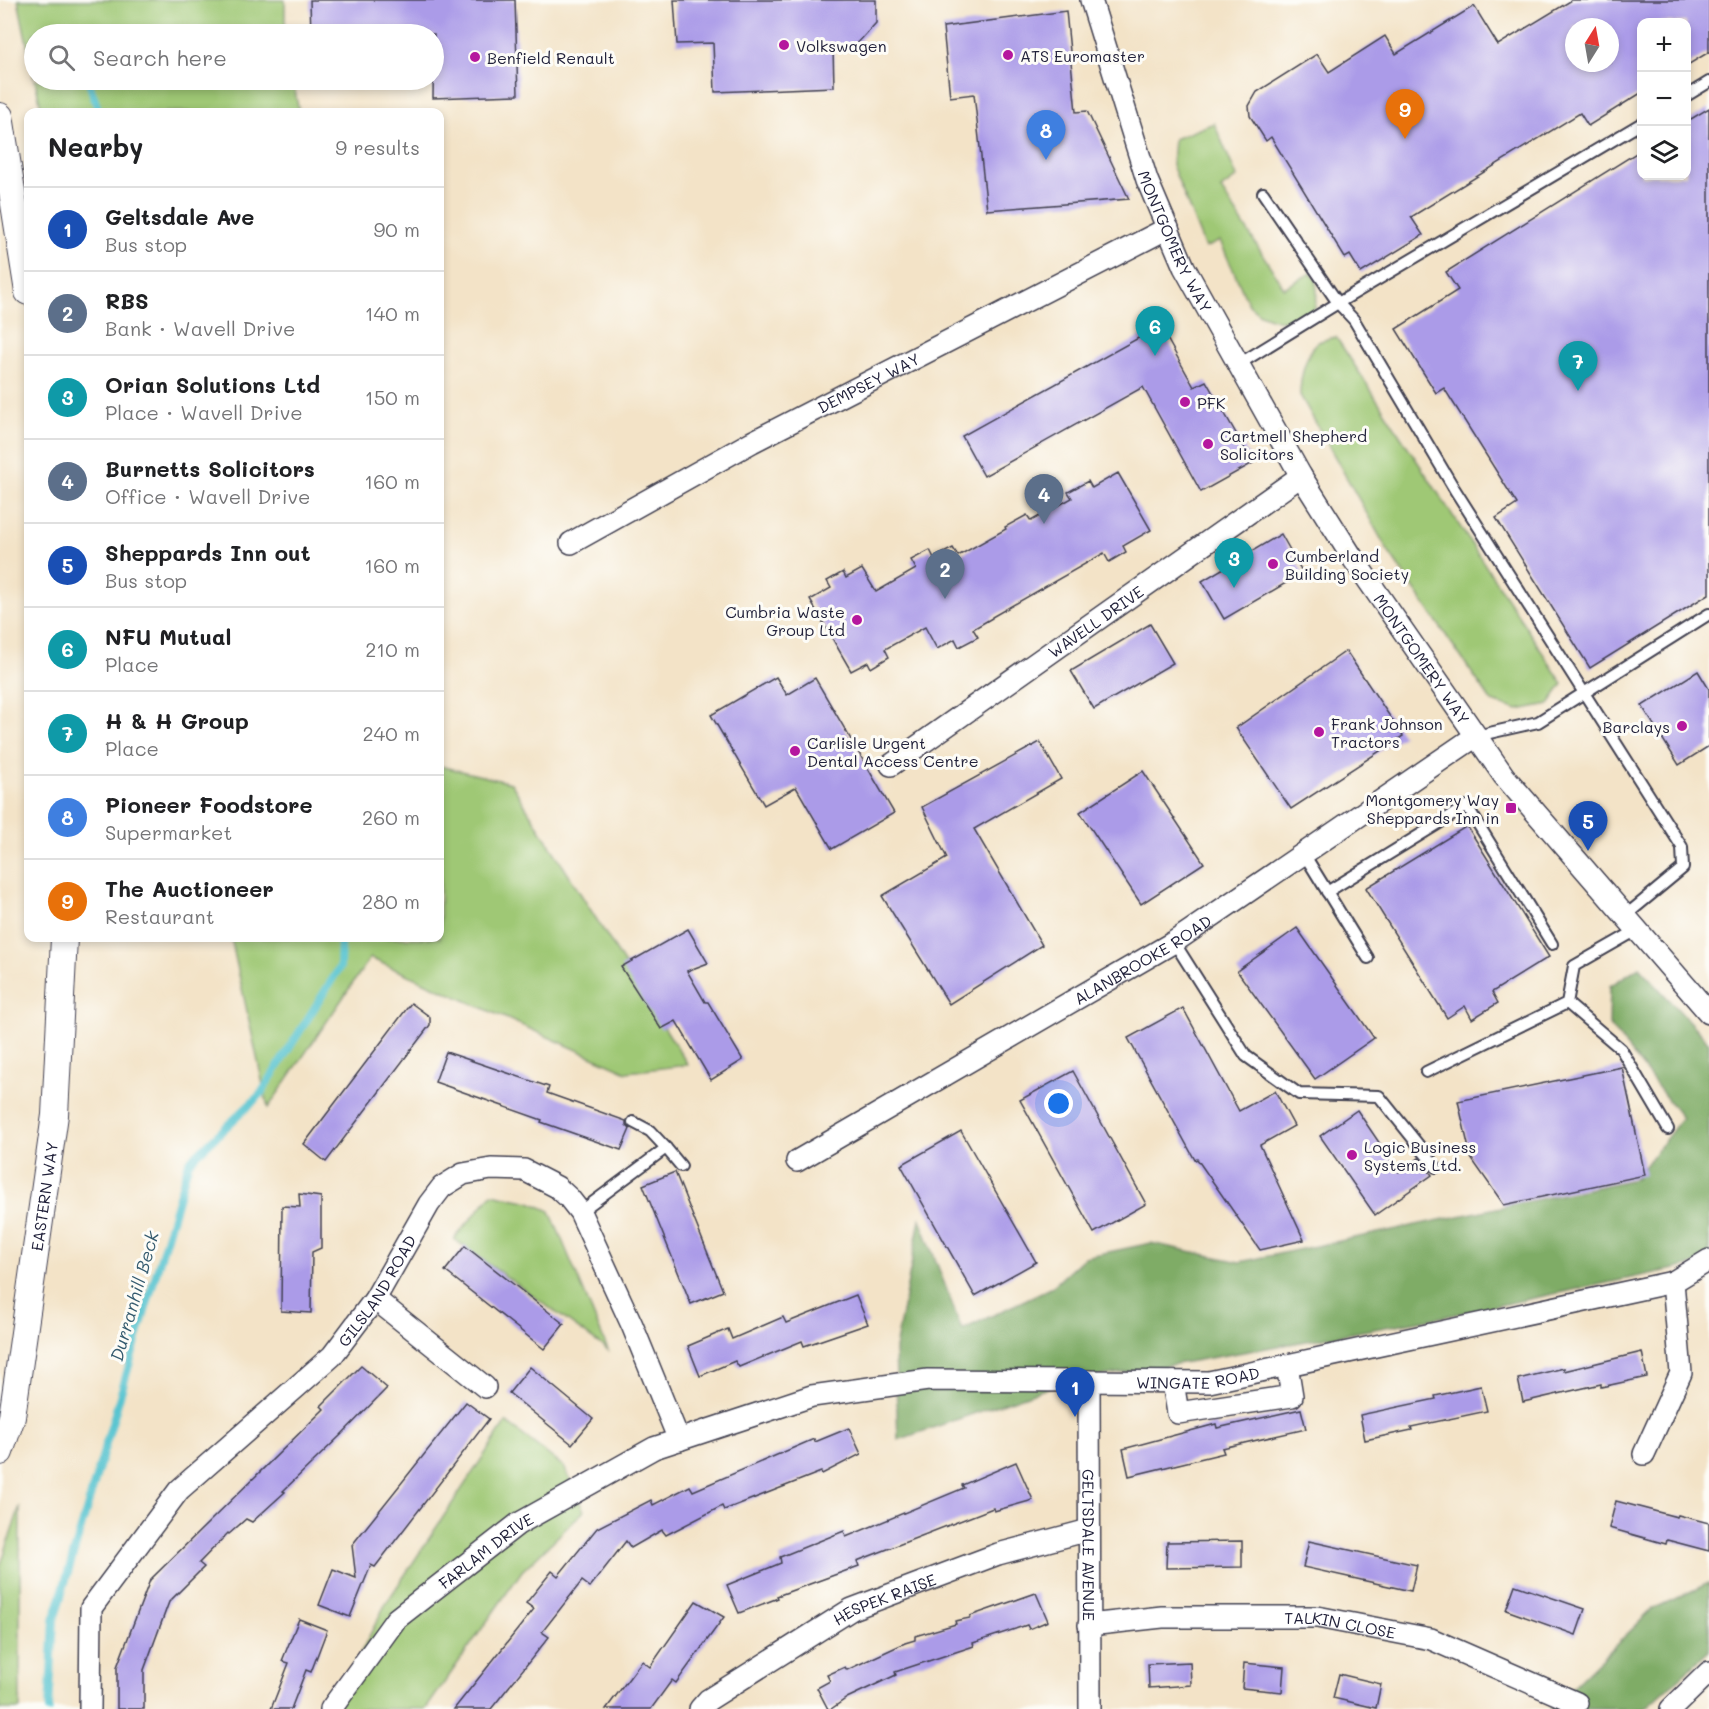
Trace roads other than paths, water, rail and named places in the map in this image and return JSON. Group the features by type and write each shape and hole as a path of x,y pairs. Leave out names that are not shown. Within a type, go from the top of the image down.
{"street":[{"name":"MONTGOMERY WAY","path":"1090,0 1147,180 1184,267 1301,476 1354,560 1504,776 1709,1013"},
{"path":"0,116 24,266"},
{"name":"DEMPSEY WAY","path":"571,543 752,442 1168,228"},
{"name":"WAVELL DRIVE","path":"891,765 1301,476"},
{"name":"ALANBROOKE ROAD","path":"797,1161 1174,942 1476,736"},
{"name":"EASTERN WAY","path":"0,1452 12,1417 55,1115 64,942"},
{"name":"GILSLAND ROAD","path":"90,1709 91,1608 179,1490 332,1356 375,1299 429,1204 442,1187 463,1174 490,1169 524,1170 557,1186 569,1198 580,1212 632,1325 679,1440"},
{"name":"WINGATE ROAD","path":"679,1440 812,1396 928,1380 1209,1382 1673,1282 1709,1260"},
{"path":"1644,1454 1681,1373 1673,1282"},
{"path":"375,1299 485,1386"},
{"path":"1173,1382 1178,1413 1292,1396 1287,1365"},
{"name":"GELTSDALE AVENUE","path":"1089,1381 1090,1709"},
{"name":"FARLAM DRIVE","path":"331,1709 396,1619 518,1524 654,1449 679,1440"},
{"name":"HESPEK RAISE","path":"700,1709 708,1700 852,1609 998,1554 1089,1530"},
{"name":"TALKIN CLOSE","path":"1089,1625 1162,1617 1317,1617 1431,1639 1577,1703"},
{"path":"1671,1709 1709,1672"}],"lane":[{"path":"1691,93 1709,82"},
{"path":"1239,364 1637,125"},
{"path":"1263,193 1338,303 1354,320 1455,490 1682,847 1683,868 1631,923 1574,966 1567,1003"},
{"path":"1476,736 1538,722 1709,614"},
{"path":"1327,892 1467,806 1552,944"},
{"path":"1304,854 1368,958"},
{"path":"1174,942 1246,1056 1299,1094 1379,1096 1436,1167"},
{"path":"1426,1072 1567,1003"},
{"path":"1567,1003 1621,1049 1668,1129"},
{"path":"633,1122 650,1131 681,1166"},
{"path":"580,1212 666,1148"}],"waterway":[{"name":"Durranhill Beck","path":"91,90 98,108"},
{"name":"Durranhill Beck","path":"49,1709 54,1620 189,1162 260,1095 340,967 341,942"}],"place":[{"name":"Volkswagen","path":"784,45"},
{"name":"ATS Euromaster","path":"1008,55"},
{"name":"Benfield Renault","path":"475,57"},
{"name":"The Auctioneer","path":"1405,139"},
{"name":"Pioneer Foodstore","path":"1046,160"},
{"name":"NFU Mutual","path":"1155,356"},
{"name":"H & H Group","path":"1578,391"},
{"name":"PFK","path":"1185,402"},
{"name":"Cartmell Shepherd Solicitors","path":"1208,444"},
{"name":"Burnetts Solicitors","path":"1044,524"},
{"name":"Cumberland Building Society","path":"1273,564"},
{"name":"Orian Solutions Ltd","path":"1234,588"},
{"name":"RBS","path":"945,599"},
{"name":"Cumbria Waste Group Ltd","path":"857,620"},
{"name":"Barclays","path":"1682,726"},
{"name":"Frank Johnson Tractors","path":"1319,732"},
{"name":"Carlisle Urgent Dental Access Centre","path":"795,751"},
{"name":"Montgomery Way Sheppards Inn in","path":"1511,808"},
{"name":"Sheppards Inn out","path":"1588,851"},
{"name":"Logic Business Systems Ltd.","path":"1352,1155"},
{"name":"Geltsdale Ave","path":"1075,1417"}]}
